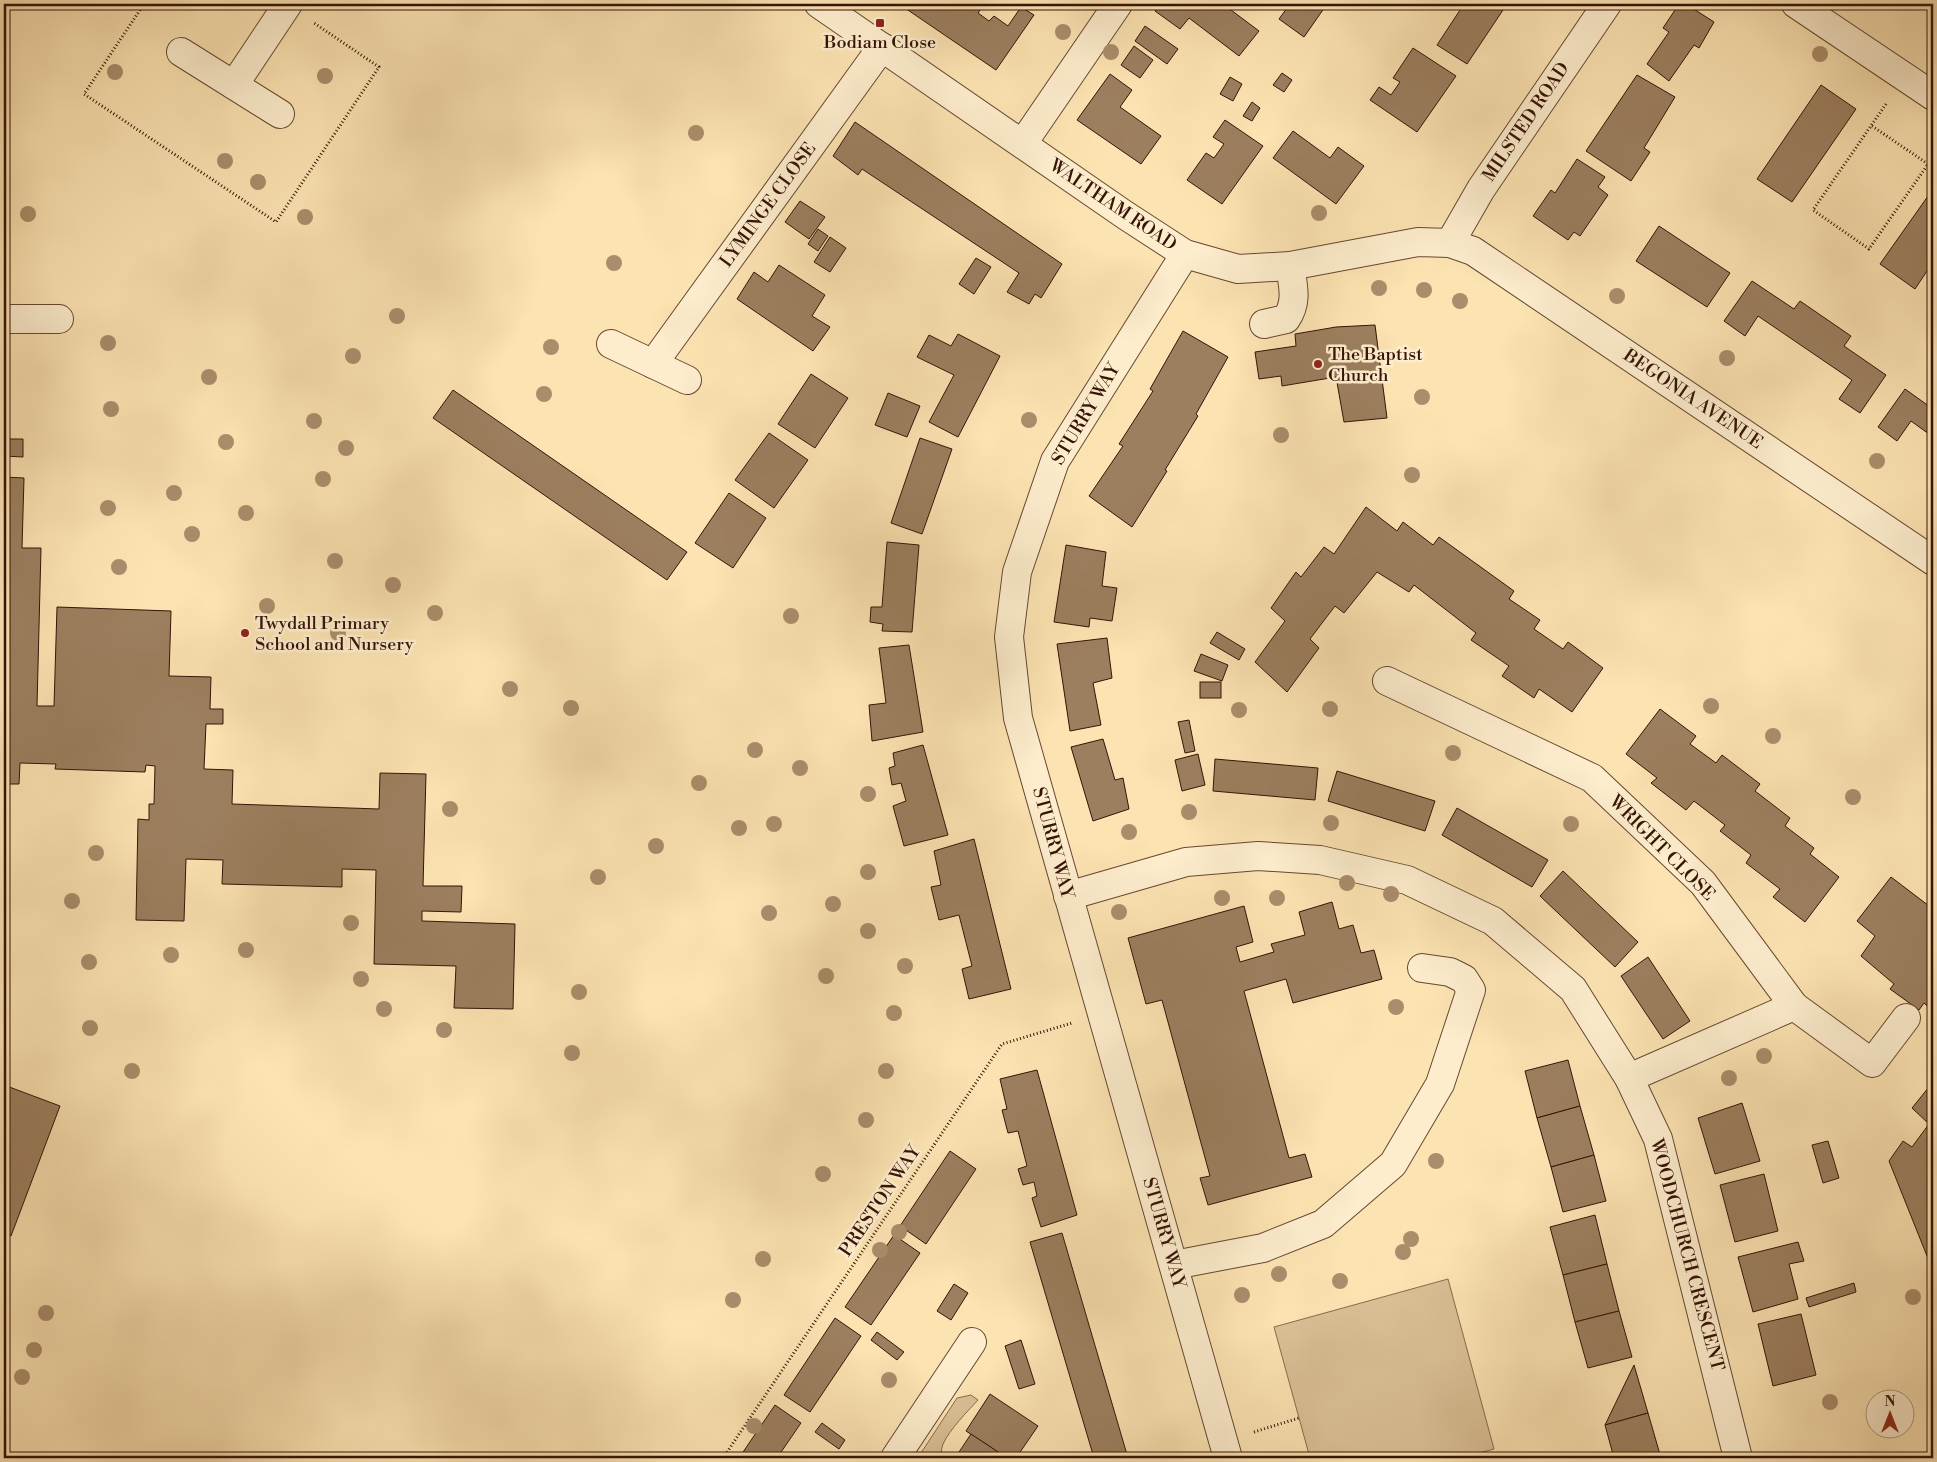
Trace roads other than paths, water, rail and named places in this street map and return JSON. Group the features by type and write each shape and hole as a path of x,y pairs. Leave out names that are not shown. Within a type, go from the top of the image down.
{"street":[{"path":"234,86 288,4"},
{"name":"WALTHAM ROAD","path":"819,4 1125,215 1186,254 1238,269 1290,266 1407,243 1450,243"},
{"path":"1023,143 1118,4"},
{"name":"MILSTED ROAD","path":"1450,243 1472,202 1607,4"},
{"path":"1796,4 1933,96"},
{"name":"LYMINGE CLOSE","path":"653,364 882,47"},
{"path":"181,52 280,114"},
{"name":"BEGONIA AVENUE","path":"1450,243 1462,246 1484,257 1933,561"},
{"name":"STURRY WAY","path":"1186,254 1055,461 1017,572 1009,637 1018,718 1225,1450"},
{"path":"1264,324 1286,319 1292,310 1294,301 1290,266"},
{"path":"4,319 59,319"},
{"path":"611,344 687,380"},
{"name":"WRIGHT CLOSE","path":"1386,681 1592,778 1703,883 1794,1006 1872,1064 1906,1018"},
{"name":"WOODCHURCH CRESCENT","path":"1068,896 1186,862 1258,856 1320,860 1407,880 1492,921 1573,989 1629,1078 1658,1139 1738,1458"},
{"path":"1174,1265 1263,1248 1323,1224 1393,1164 1440,1084 1471,990 1464,978 1450,972 1422,968"},
{"path":"1629,1078 1794,1006"},
{"path":"895,1458 972,1342"}],"place":[{"name":"Bodiam Close","path":"880,23"},
{"name":"The Baptist Church","path":"1318,364"},
{"name":"Twydall Primary School and Nursery","path":"245,633"}]}
